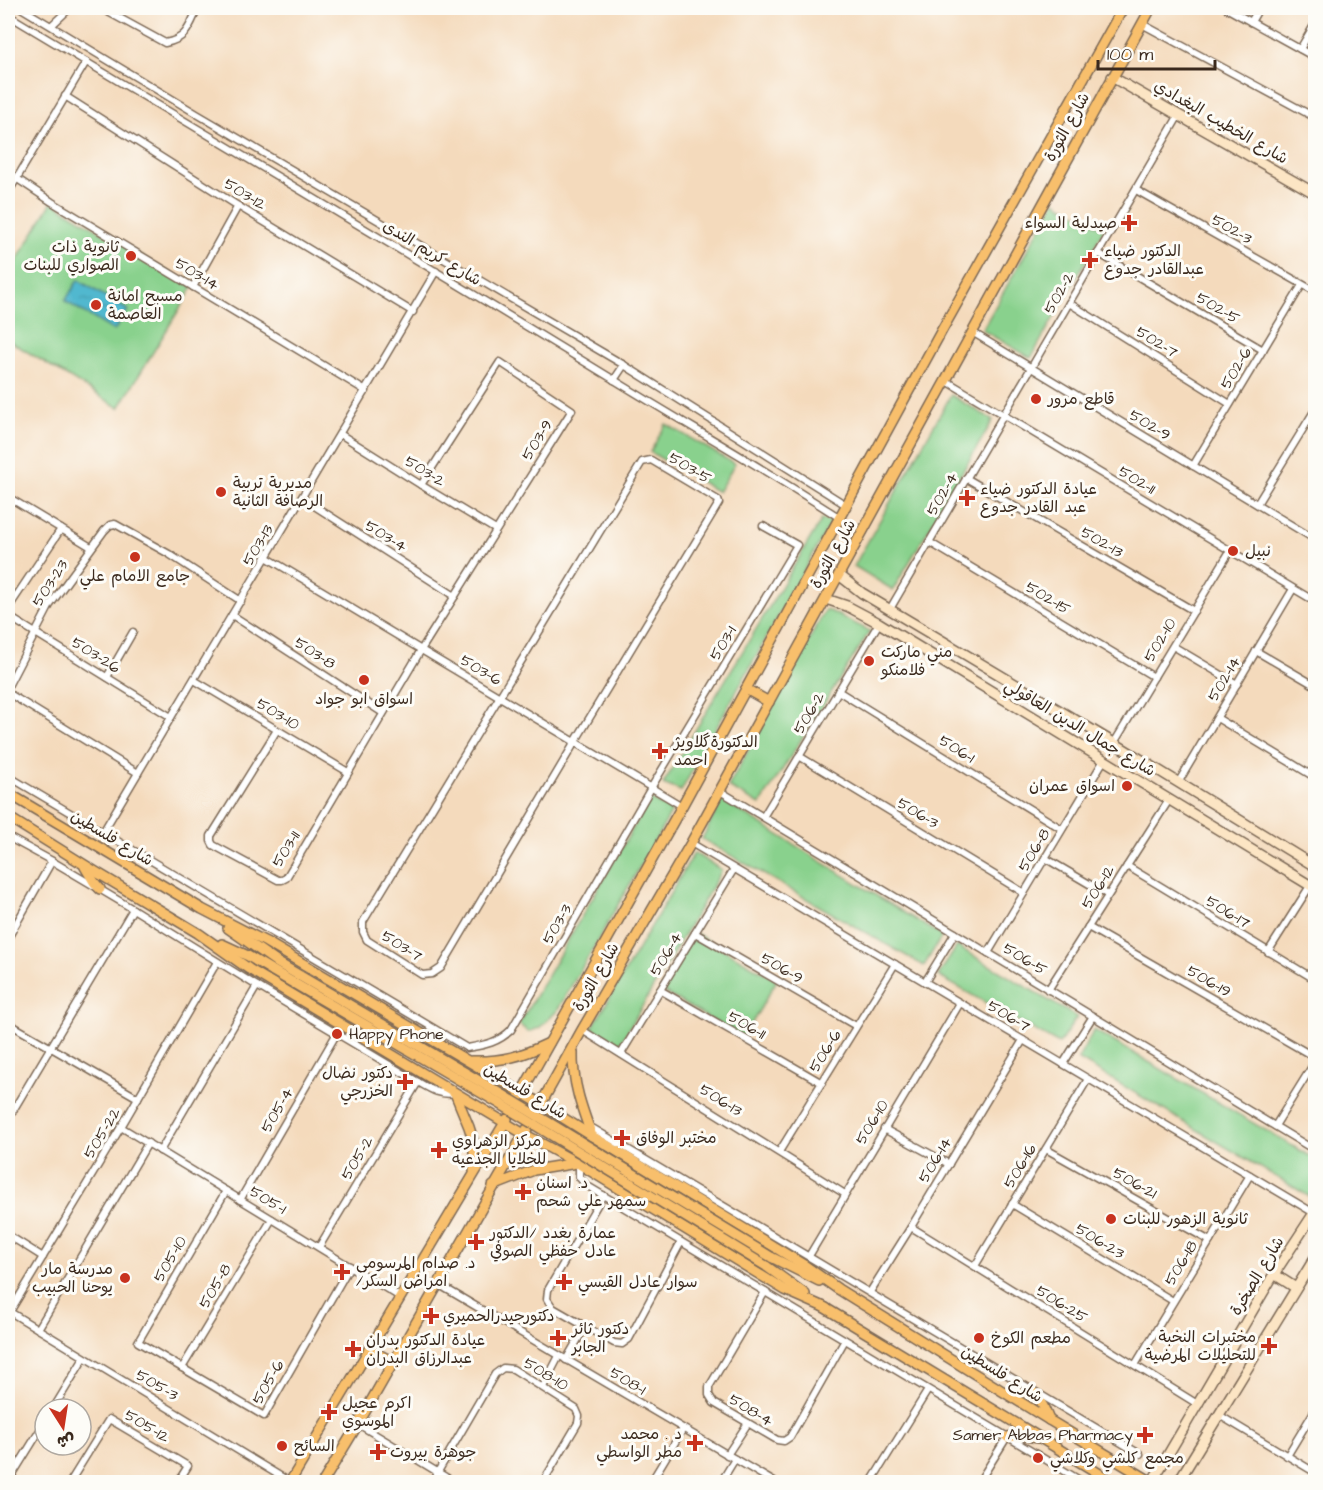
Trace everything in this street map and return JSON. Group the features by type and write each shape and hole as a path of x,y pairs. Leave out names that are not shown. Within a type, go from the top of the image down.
{"main road":[{"name":"شارع الثورة","path":"520,1096 1123,8"},
{"name":"شارع الثورة","path":"539,1107 720,791 1150,8"},
{"path":"746,689 769,702"},
{"name":"شارع فلسطين","path":"8,793 202,909 266,942 468,1061 520,1096 592,1136 804,1265 837,1289 1152,1482"},
{"name":"شارع فلسطين","path":"8,817 198,933 249,969 455,1093 525,1131 785,1290 826,1308"},
{"path":"84,865 100,890"},
{"name":"شارع فلسطين","path":"202,909 275,967 766,1266 826,1308 1113,1482"},
{"name":"شارع فلسطين","path":"198,933 275,967 503,1095 771,1257 837,1289"},
{"path":"468,1061 488,1062 511,1059 549,1042"},
{"path":"573,1048 572,1067 577,1093 592,1136"},
{"path":"455,1093 474,1143 474,1174"},
{"path":"290,1482 506,1120"},
{"path":"322,1482 358,1424 525,1131"},
{"path":"493,1186 534,1170 562,1164 578,1164"},
{"path":"369,1349 393,1362"},
{"path":"1033,1392 1049,1420"},
{"path":"1007,1437 1022,1435 1042,1438"}],"street":[{"name":"شارع كريم الندى","path":"21,8 197,114 624,364 846,505"},
{"path":"52,25 70,8"},
{"path":"101,8 165,43 176,40 186,33 198,8"},
{"path":"1226,8 1316,58"},
{"path":"1251,22 1259,8"},
{"name":"شارع كريم الندى","path":"8,15 436,271 840,518"},
{"path":"1300,49 1316,22"},
{"path":"1142,24 1316,118"},
{"path":"8,193 86,62"},
{"name":"شارع الخطيب البغدادي","path":"1112,77 1316,194"},
{"path":"144,96 149,85"},
{"name":"503-12","path":"65,96 238,206 413,312"},
{"name":"502-2","path":"1017,392 1179,115"},
{"name":"503-14","path":"16,178 366,391"},
{"name":"502-3","path":"1136,190 1316,292"},
{"path":"193,287 238,206"},
{"name":"502-5","path":"1098,253 1263,350"},
{"name":"503-13","path":"103,832 436,271"},
{"name":"502-6","path":"1193,466 1302,285"},
{"name":"502-7","path":"1069,303 1230,404"},
{"name":"502-9","path":"972,332 1316,540"},
{"name":"503-9","path":"421,485 500,362 572,410 421,650"},
{"path":"614,380 624,364"},
{"name":"502-11","path":"945,380 1316,602"},
{"name":"502-4","path":"890,609 1017,392"},
{"path":"1257,504 1316,408"},
{"name":"503-2","path":"340,434 496,530"},
{"name":"503-5","path":"499,697 642,462 651,460 718,500 574,742"},
{"name":"502-13","path":"966,478 1194,611"},
{"path":"8,497 91,547"},
{"name":"503-4","path":"302,498 455,596"},
{"name":"503-23","path":"8,686 59,591 110,525 115,524 169,554 241,601"},
{"name":"503-1","path":"651,788 797,545 763,526"},
{"path":"8,607 61,529"},
{"name":"502-15","path":"929,542 1154,677"},
{"name":"502-10","path":"1114,743 1230,551"},
{"name":"503-6","path":"266,558 682,806"},
{"name":"شارع جمال الدين العاقولي","path":"839,575 862,593 1316,867"},
{"name":"502-14","path":"1178,783 1293,589"},
{"path":"853,609 862,593"},
{"name":"شارع جمال الدين العاقولي","path":"826,599 840,603 879,623 1313,888"},
{"name":"503-8","path":"232,615 384,713"},
{"name":"503-26","path":"8,616 171,717"},
{"name":"506-2","path":"764,818 879,623"},
{"path":"107,677 133,632"},
{"path":"1173,646 1237,684"},
{"name":"503-11","path":"277,730 211,837 211,841 213,845 278,880 282,880 286,878 421,650"},
{"path":"1256,651 1316,686"},
{"name":"503-10","path":"194,680 348,772"},
{"name":"506-1","path":"838,691 1062,829"},
{"path":"8,693 138,773"},
{"name":"503-7","path":"499,697 363,922 363,932 367,940 422,975 432,974 441,968 574,742"},
{"path":"1216,718 1316,778"},
{"name":"506-3","path":"799,756 1024,893"},
{"name":"506-8","path":"988,953 1104,760"},
{"path":"8,776 103,832"},
{"name":"503-3","path":"103,832 466,1048 502,1039 511,1030 651,788"},
{"name":"506-5","path":"720,791 1316,1151"},
{"name":"506-12","path":"1048,990 1169,800"},
{"path":"8,837 133,909 418,1082 438,1093 455,1093"},
{"name":"506-7","path":"691,843 1250,1175 1315,1211"},
{"path":"1045,858 1108,895"},
{"path":"8,938 52,861"},
{"name":"506-17","path":"1127,866 1316,980"},
{"name":"506-4","path":"621,1054 734,869"},
{"path":"1268,952 1313,888"},
{"path":"8,1119 133,909"},
{"name":"506-19","path":"1088,927 1316,1059"},
{"name":"506-9","path":"695,933 856,1026"},
{"path":"925,982 955,933"},
{"name":"505-22","path":"9,1314 122,1127 217,962"},
{"name":"506-6","path":"779,1152 895,964"},
{"path":"160,1151 257,986"},
{"name":"506-11","path":"660,990 822,1083"},
{"name":"506-10","path":"809,1256 960,1003"},
{"path":"1063,1064 1093,1017"},
{"path":"8,1023 138,1098"},
{"name":"506-13","path":"582,1030 845,1194"},
{"name":"505-4","path":"240,1200 337,1033"},
{"name":"506-14","path":"870,1292 1023,1040"},
{"path":"1275,1126 1316,1059"},
{"name":"506-16","path":"975,1266 1088,1079"},
{"name":"505-2","path":"319,1247 418,1082"},
{"path":"588,1126 1140,1454"},
{"name":"505-1","path":"122,1127 400,1297"},
{"path":"884,1129 949,1164"},
{"path":"38,1329 148,1143"},
{"name":"506-21","path":"1046,1149 1210,1241"},
{"path":"578,1164 579,1177 583,1183 1083,1482"},
{"name":"506-18","path":"1135,1365 1250,1175"},
{"name":"505-10","path":"138,1342 226,1191"},
{"path":"603,1195 548,1290 547,1299 553,1308 614,1344 622,1344 629,1339 681,1242"},
{"name":"506-23","path":"1012,1204 1173,1301"},
{"name":"شارع الصخرة","path":"1152,1482 1274,1274 1315,1211"},
{"name":"505-8","path":"182,1368 272,1219"},
{"name":"506-25","path":"911,1227 1199,1404"},
{"path":"8,1235 43,1257"},
{"path":"1178,1482 1316,1256"},
{"name":"505-6","path":"138,1342 264,1416 350,1266"},
{"path":"1274,1274 1296,1288"},
{"name":"508-1","path":"438,1284 774,1482"},
{"name":"508-4","path":"765,1292 709,1387 709,1395 714,1403 777,1440 784,1441 790,1437 845,1340"},
{"name":"505-3","path":"9,1314 167,1406 290,1482"},
{"path":"566,1360 585,1327"},
{"path":"543,1387 560,1356"},
{"path":"60,1397 84,1358"},
{"name":"508-10","path":"432,1482 495,1374 503,1368 513,1369 543,1387 576,1409 579,1416 578,1423 543,1482"},
{"path":"871,1482 928,1390"},
{"path":"1287,1456 1316,1408"},
{"path":"1219,1415 1316,1473"},
{"name":"505-12","path":"70,1482 109,1419 188,1466 178,1482"},
{"path":"727,1455 748,1423"},
{"path":"358,1424 454,1482"},
{"path":"651,1482 683,1429"},
{"path":"979,1482 1007,1437"},
{"path":"8,1482 33,1441"},
{"path":"721,1482 735,1459"}],"green space":[{"path":"1055,201 1104,229 1031,358 982,330"},
{"path":"52,202 193,287 119,408 8,340 8,275"},
{"path":"951,395 993,420 893,590 854,566"},
{"path":"666,424 735,464 718,492 650,452"},
{"path":"822,519 831,522 681,791 663,784"},
{"path":"826,609 870,631 760,805 728,787"},
{"path":"650,799 672,811 557,1011 539,1028 528,1032 519,1024"},
{"path":"722,800 942,936 924,966 702,839"},
{"path":"694,853 722,870 620,1044 592,1028"},
{"path":"695,933 777,980 743,1038 660,990"},
{"path":"957,946 1077,1017 1059,1044 938,976"},
{"path":"1094,1030 1315,1159 1315,1188 1310,1197 1078,1059"}],"water":[{"name":"مسبح امانة العاصمة","path":"78,280 128,310 114,331 65,301"}],"place":[{"name":"صيدلية السواء","path":"1129,223"},
{"name":"ثانوية ذات الصواري للبنات","path":"131,256"},
{"name":"الدكتور ضياء عبدالقادر جدوع","path":"1090,260"},
{"name":"مسبح امانة العاصمة","path":"96,305"},
{"name":"قاطع مرور","path":"1036,399"},
{"name":"مديرية تربية الرصافة الثانية","path":"221,492"},
{"name":"عيادة الدكتور ضياء عبد القادر جدوع","path":"967,498"},
{"name":"نبيل","path":"1233,551"},
{"name":"جامع الامام علي","path":"135,557"},
{"name":"مني ماركت فلامنكو","path":"869,661"},
{"name":"اسواق ابو جواد","path":"364,680"},
{"name":"الدكتورةگلاويژ احمد","path":"660,751"},
{"name":"اسواق عمران","path":"1127,786"},
{"name":"Happy Phone","path":"337,1034"},
{"name":"دكتور نضال الخزرجي","path":"405,1082"},
{"name":"مختبر الوفاق","path":"622,1138"},
{"name":"مركز الزهراوي للخلايا الجذعيه","path":"439,1150"},
{"name":"د. اسنان سمهر علي شحم","path":"523,1192"},
{"name":"ثانوية الزهور للبنات","path":"1111,1219"},
{"name":"عمارة بغدد /الدكتور عادل حفظي الصوفي","path":"476,1242"},
{"name":"د. صدام المرسومي /امراض السكر","path":"342,1272"},
{"name":"مدرسة مار يوحنا الحبيب","path":"125,1278"},
{"name":"سوار عادل القيسي","path":"564,1282"},
{"name":"دكتورحيدرالحميري","path":"431,1316"},
{"name":"دكتور ثائر الجابر","path":"558,1338"},
{"name":"مطعم الكوخ","path":"979,1338"},
{"name":"مختبرات النخبة للتحليلات المرضية","path":"1269,1346"},
{"name":"عيادة الدكتور بدران عبدالرزاق البدران","path":"353,1349"},
{"name":"اكرم عجيل الموسوي","path":"329,1412"},
{"name":"Samer Abbas Pharmacy","path":"1145,1435"},
{"name":"د . محمد مطر الواسطي","path":"695,1443"},
{"name":"السائح","path":"282,1446"},
{"name":"جوهرة بيروت","path":"378,1452"},
{"name":"مجمع كلشي وكلاشي","path":"1038,1458"}]}
